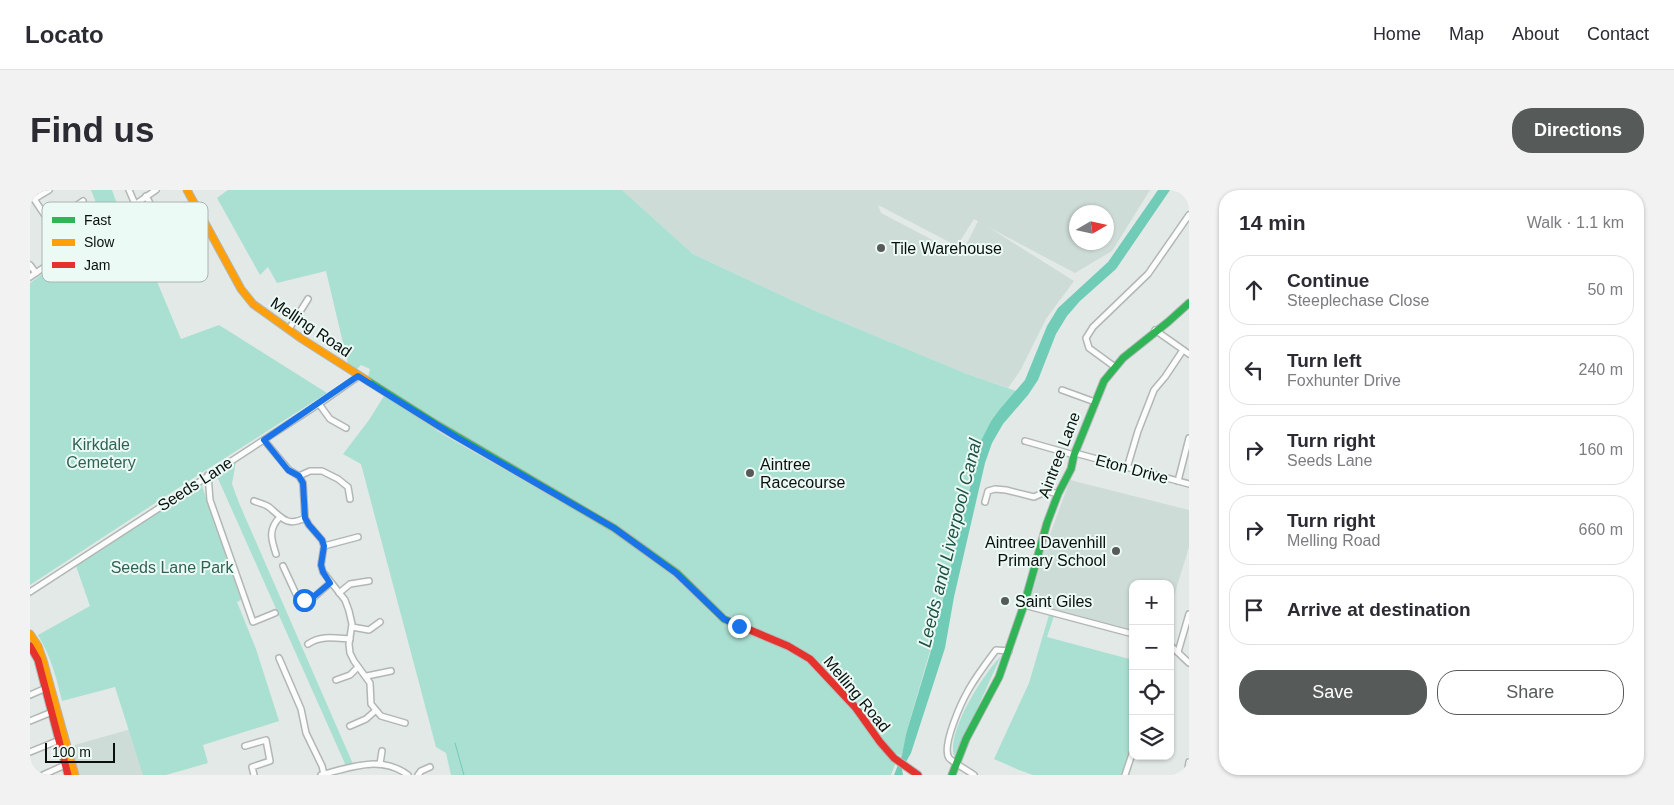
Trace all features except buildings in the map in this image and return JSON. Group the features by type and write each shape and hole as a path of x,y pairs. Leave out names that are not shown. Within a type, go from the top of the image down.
{"street":[{"path":"34,200 49,190"},
{"path":"129,190 134,202"},
{"path":"138,202 156,190"},
{"name":"Melling Road","path":"187,190 194,202"},
{"path":"30,193 42,211"},
{"path":"146,196 149,202"},
{"path":"1115,367 1100,354 1089,348 1086,338 1093,327 1148,274 1189,215"},
{"name":"Melling Road","path":"208,228 247,298 253,304 358,376 456,437 614,528 676,573 724,619 788,646 810,659 855,707 880,742 897,760 918,775"},
{"path":"30,264 36,273"},
{"path":"30,277 42,269"},
{"path":"289,330 308,299"},
{"name":"Aintree Lane","path":"952,775 966,739 999,677 1024,605 1040,545 1058,494 1071,468 1074,454 1094,402 1104,382 1125,356 1189,302"},
{"path":"1155,330 1189,354"},
{"path":"1127,468 1138,431 1154,390 1183,350"},
{"name":"Seeds Lane","path":"30,592 319,404 358,376"},
{"path":"1062,390 1094,402"},
{"path":"319,404 330,419 346,428"},
{"path":"338,423 342,416"},
{"path":"1178,481 1189,438"},
{"path":"264,440 288,470 299,476 303,483 305,518 322,540 324,546 321,565 323,572 345,600 349,611 352,627 350,653 370,683 370,704 381,716 405,723"},
{"name":"Eton Drive","path":"1025,441 1189,484"},
{"path":"299,476 310,471 322,471 338,479 348,487 350,499"},
{"path":"208,475 210,500 253,622 274,613"},
{"path":"985,502 988,491 995,489 1034,497 1047,491 1058,494"},
{"path":"254,501 264,504 280,518 290,522 300,521 305,518"},
{"path":"276,554 271,540 271,533 273,525 280,518"},
{"path":"324,546 358,537"},
{"path":"283,566 296,594 304,600 312,598 330,583"},
{"path":"339,593 350,584 369,581"},
{"path":"1024,605 1129,633"},
{"path":"1178,652 1189,614"},
{"path":"352,627 369,630 380,622"},
{"path":"30,634 44,660 62,738 68,775"},
{"path":"308,644 316,639 330,637 350,639"},
{"path":"30,646 38,660 52,712 75,775"},
{"path":"1174,649 1189,663"},
{"path":"974,775 950,760 946,750 954,724 969,689 996,650 1009,651"},
{"path":"279,658 301,709 306,733 322,766 322,775 364,763 387,765 402,770 408,775"},
{"path":"30,663 38,660"},
{"path":"336,680 350,675 358,667"},
{"path":"367,676 391,671"},
{"path":"30,694 46,688"},
{"path":"350,726 366,719 374,710"},
{"path":"30,721 52,712"},
{"path":"30,752 62,738"},
{"path":"245,746 266,740 270,761 252,766 254,775"},
{"path":"380,764 382,751"},
{"path":"1125,775 1130,760"},
{"path":"1187,775 1189,762"},
{"path":"43,775 65,765"},
{"path":"418,775 430,767"}],"shaded area":[{"path":"622,190 1150,190 1114,248 1114,205 1069,205 1069,250 1113,250 1075,273 988,227 1074,281 1046,319 1020,371 1008,388 967,374 813,310 693,254","holes":["878,205 957,246 974,219 978,221 961,255 881,213"]},
{"path":"1158,190 1170,190 1116,269 1080,301 1067,316 1056,334 1038,380 1028,395 1003,424 992,443 985,463 954,597 945,648 911,753 902,769 903,775 894,775 902,755 906,734 930,654 981,441 991,421 1025,380 1047,326 1058,308 1108,262"},
{"name":"Aintree Davenhill Primary School","path":"1070,480 1189,510 1189,547 1174,596 1174,580 1129,580 1129,629 1030,603 1042,556"},
{"path":"131,729 144,775 78,775 71,746"}],"green space":[{"path":"91,190 112,190 116,202 96,202"},
{"name":"Aintree Racecourse","path":"228,190 622,190 693,254 813,310 967,374 1016,391 991,421 978,450 939,620 906,734 902,756 888,746 879,731 875,740 896,762 891,775 451,775 446,753 436,747 361,464 343,454 369,420 384,396 393,401 392,391 368,377 370,369 361,365 357,369 348,364 326,271 277,283 268,267 260,275 217,198","holes":["416,407 606,518 673,565 725,614 791,643 813,656 865,713 863,722 810,663 787,649 715,617 681,581 654,560 603,526 439,432 417,417"]},
{"name":"Kirkdale Cemetery","path":"42,275 42,282 157,282 181,339 219,325 327,393 30,585 30,283"},
{"path":"236,461 232,484 239,503 353,764 346,766 216,474 227,470"},
{"name":"Seeds Lane Park","path":"201,483 241,600 237,602 256,649 279,721 203,745 208,763 166,775 143,775 115,687 62,701 53,667 38,635 90,606 76,566"},
{"path":"1049,615 1054,616 1047,637 1129,659 1129,760 1124,775 1033,775 994,759 1029,683"},
{"path":"1001,656 954,756 953,746 956,733 968,703 985,675"}],"waterway":[{"path":"455,743 464,775"}],"traffic: fast":[{"path":"952,775 966,739 999,677 1024,605 1047,523 1058,494 1071,469 1074,455 1104,381 1123,358 1189,303"},
{"path":"368,381 436,424 614,528 677,573 724,619 738,625"}],"traffic: slow":[{"path":"187,190 194,202"},
{"path":"208,228 241,289 253,304 302,339 368,381"},
{"path":"30,634 38,646 43,660 75,775"}],"traffic: jam":[{"path":"738,625 788,646 810,659 855,707 894,758 918,775"},
{"path":"30,646 38,660 68,775"}],"place":[{"name":"Tile Warehouse","path":"881,248"},
{"name":"Aintree Racecourse","path":"750,473"},
{"name":"Aintree Davenhill Primary School","path":"1116,551"},
{"name":"Saint Giles","path":"1005,601"}],"route":[{"path":"304,600 320,593 330,583 321,565 324,546 322,540 305,518 303,483 299,476 288,470 264,440 358,376 456,437 614,528 664,563 715,612 724,619 739,626"}],"water label":[{"name":"Leeds and Liverpool Canal","path":"950,543"}]}
